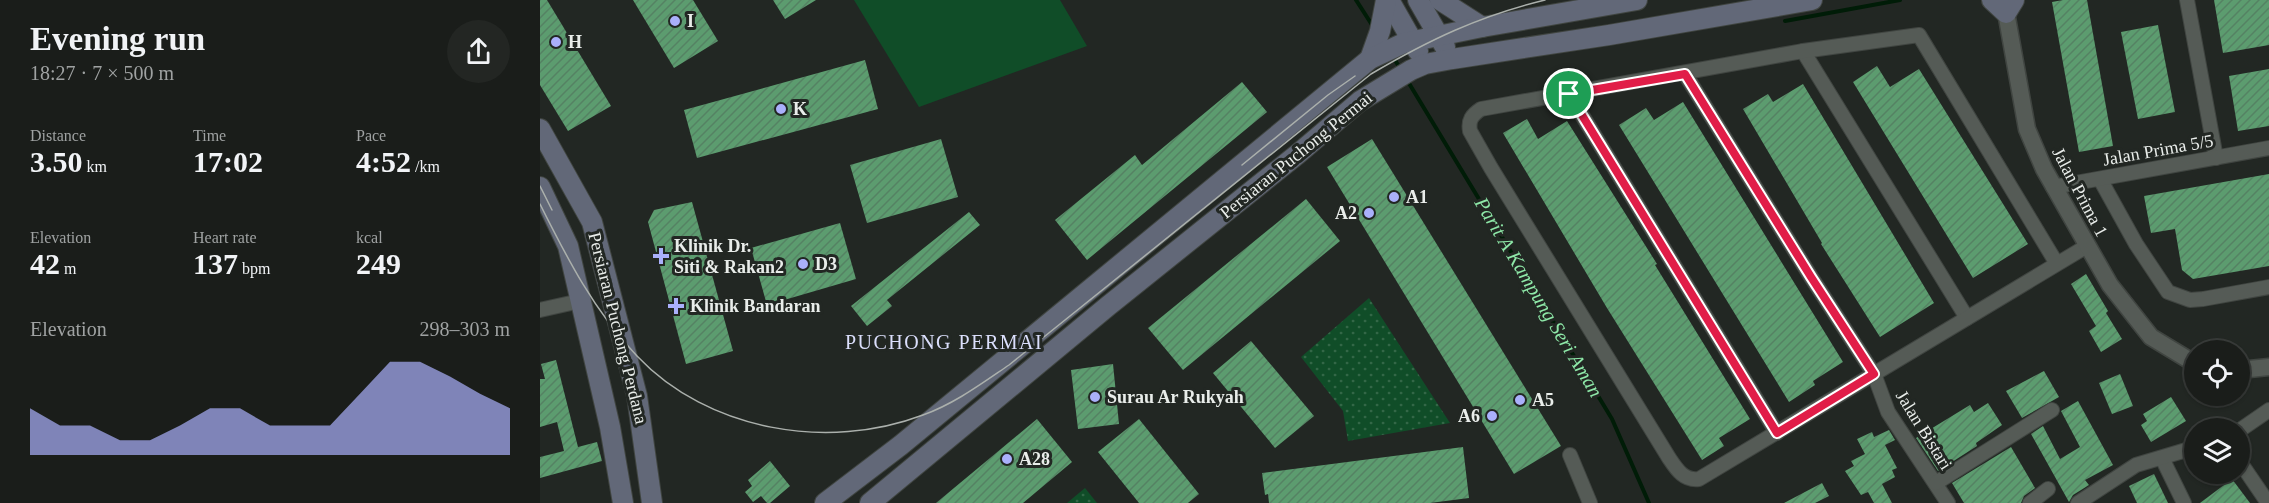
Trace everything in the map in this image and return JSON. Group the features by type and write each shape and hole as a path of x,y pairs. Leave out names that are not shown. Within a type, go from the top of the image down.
{"main road":[{"path":"1387,0 1404,43 1418,67"},
{"path":"1370,59 1380,31 1387,0"},
{"path":"1418,0 1452,59"},
{"path":"1440,0 1482,27"},
{"name":"Persiaran Puchong Permai","path":"825,503 901,445 1370,59 1404,43 1637,0"},
{"name":"Persiaran Puchong Permai","path":"870,503 1360,101 1418,67 1452,59 1812,0"},
{"path":"1992,0 2008,4"},
{"name":"Persiaran Puchong Perdana","path":"540,129 592,222 637,396 652,503"},
{"name":"Persiaran Puchong Perdana","path":"540,187 568,246 610,427 623,503"}],"street":[{"path":"2187,0 2216,158"},
{"name":"Jalan Prima 1","path":"2008,4 2027,129 2053,187 2110,285 2151,337 2184,357"},
{"path":"2057,264 1919,35 1803,51 1481,109 1473,114 1469,124 1470,131 1491,168 1680,474 1691,480 1700,479 2087,246"},
{"path":"1803,51 1967,318"},
{"name":"Jalan Bistari","path":"1685,74 1874,374 1888,412 1948,503"},
{"path":"1569,94 1777,433"},
{"name":"Jalan Prima 5/5","path":"2053,187 2269,148"},
{"path":"2100,179 2136,244 2168,292 2190,300 2269,287"},
{"path":"540,310 580,301"},
{"path":"2250,369 2269,367"},
{"path":"1936,483 2052,410"},
{"path":"2250,423 2269,410"},
{"path":"2078,503 2136,465 2184,451"},
{"path":"1570,455 1590,503"},
{"path":"2162,458 2184,503"},
{"path":"2250,477 2268,503"},
{"path":"2030,503 2048,489"}],"green space":[{"path":"854,0 1060,0 1087,46 919,107"},
{"path":"1369,298 1450,423 1348,441 1343,411 1301,357"},
{"path":"1085,488 1097,503 1067,503"}],"building":[{"name":"H","path":"540,0 547,0 611,106 568,131 540,85"},
{"name":"I","path":"633,0 693,0 718,41 674,68"},
{"path":"773,0 816,0 785,19"},
{"path":"2087,0 2113,146 2079,152 2052,2"},
{"path":"2214,0 2269,0 2269,45 2223,53"},
{"path":"2158,25 2175,112 2138,119 2121,32"},
{"name":"K","path":"865,60 878,109 697,158 684,110"},
{"path":"1877,66 1890,87 1919,69 2028,244 1973,278 1853,82"},
{"path":"2269,69 2269,126 2238,131 2229,76"},
{"path":"1242,82 1267,112 1087,260 1055,220 1135,155 1142,165"},
{"path":"1803,84 1934,303 1880,337 1821,244 1743,109 1768,94 1773,102"},
{"path":"1683,102 1843,362 1813,381 1815,385 1789,402 1619,125 1646,108 1654,120"},
{"path":"1527,119 1538,139 1567,121 1657,264 1655,265 1750,419 1719,438 1724,446 1702,460 1607,308 1503,133"},
{"path":"941,139 958,197 867,223 850,165"},
{"path":"1372,139 1561,446 1514,474 1327,167"},
{"path":"2269,174 2269,266 2193,279 2182,270 2175,229 2151,233 2144,196"},
{"path":"1306,199 1340,241 1183,370 1148,328"},
{"path":"692,202 733,351 686,364 648,222 654,210"},
{"path":"969,212 980,225 887,300 892,306 867,326 851,306"},
{"name":"D3","path":"840,223 856,279 767,305 751,248"},
{"path":"2086,274 2122,339 2101,352 2089,331 2096,326 2071,284"},
{"path":"1251,341 1314,416 1275,448 1213,373"},
{"path":"556,360 578,447 597,442 602,461 540,478 540,457 564,451 557,422 540,427 540,379 545,379 541,364"},
{"name":"Surau Ar Rukyah","path":"1113,364 1119,424 1078,429 1071,370"},
{"path":"2044,371 2059,397 2022,418 2006,391"},
{"path":"2120,374 2133,406 2112,414 2099,383"},
{"path":"2171,397 2184,418 2184,422 2151,442 2141,425 2147,421 2143,414"},
{"path":"2078,401 2113,465 2085,480 2089,485 2073,495 2069,502 2031,434 2043,426 2060,459 2080,447 2061,411"},
{"path":"1988,403 2002,425 1976,443 1977,446 1938,471 1916,438 1970,405 1974,412"},
{"path":"1037,419 1072,462 1023,503 936,503"},
{"path":"1139,419 1199,494 1188,503 1139,503 1098,452"},
{"path":"1889,430 1895,440 1885,445 1897,468 1892,470 1895,477 1882,484 1892,503 1874,503 1868,492 1861,495 1845,471 1854,466 1851,461 1865,454 1857,439 1872,432 1874,437"},
{"path":"1463,447 1469,498 1430,503 1269,503 1268,494 1265,495 1262,473"},
{"path":"2011,447 2035,488 2024,496 2021,503 1964,503 1952,483"},
{"path":"770,461 790,486 770,503 767,503 761,496 753,502 745,492 752,486 748,480"},
{"path":"2154,474 2168,503 2137,503 2129,486"},
{"path":"1822,483 1829,496 1815,503 1784,503"},
{"path":"2225,484 2236,484 2250,503 2200,503"}],"waterway":[{"path":"1356,0 1374,28"},
{"path":"1785,21 1900,0"},
{"path":"1391,54 1400,68"},
{"name":"Parit A Kampung Seri Aman","path":"1407,80 1612,419 1649,503"}],"tram line":[{"path":"540,204 571,264 608,321 637,356 666,382 698,402 734,417 771,427 809,432 848,432 886,426 923,415 946,405 1009,365 1371,74 1413,50 1476,21 1545,0"},
{"path":"1242,165 1355,76"},
{"path":"540,186 552,210"}],"place":[{"name":"I","path":"675,21"},
{"name":"H","path":"556,42"},
{"name":"K","path":"781,109"},
{"name":"A1","path":"1394,197"},
{"name":"A2","path":"1369,213"},
{"name":"Klinik Dr. Siti & Rakan2","path":"661,256"},
{"name":"D3","path":"803,264"},
{"name":"Klinik Bandaran","path":"676,306"},
{"name":"Surau Ar Rukyah","path":"1095,397"},
{"name":"A5","path":"1520,400"},
{"name":"A6","path":"1492,416"},
{"name":"A28","path":"1007,459"}],"district":[{"name":"PUCHONG PERMAI","path":"944,342"}],"route":[{"path":"1685,74 1874,374 1777,433 1569,94 1685,74"}]}
